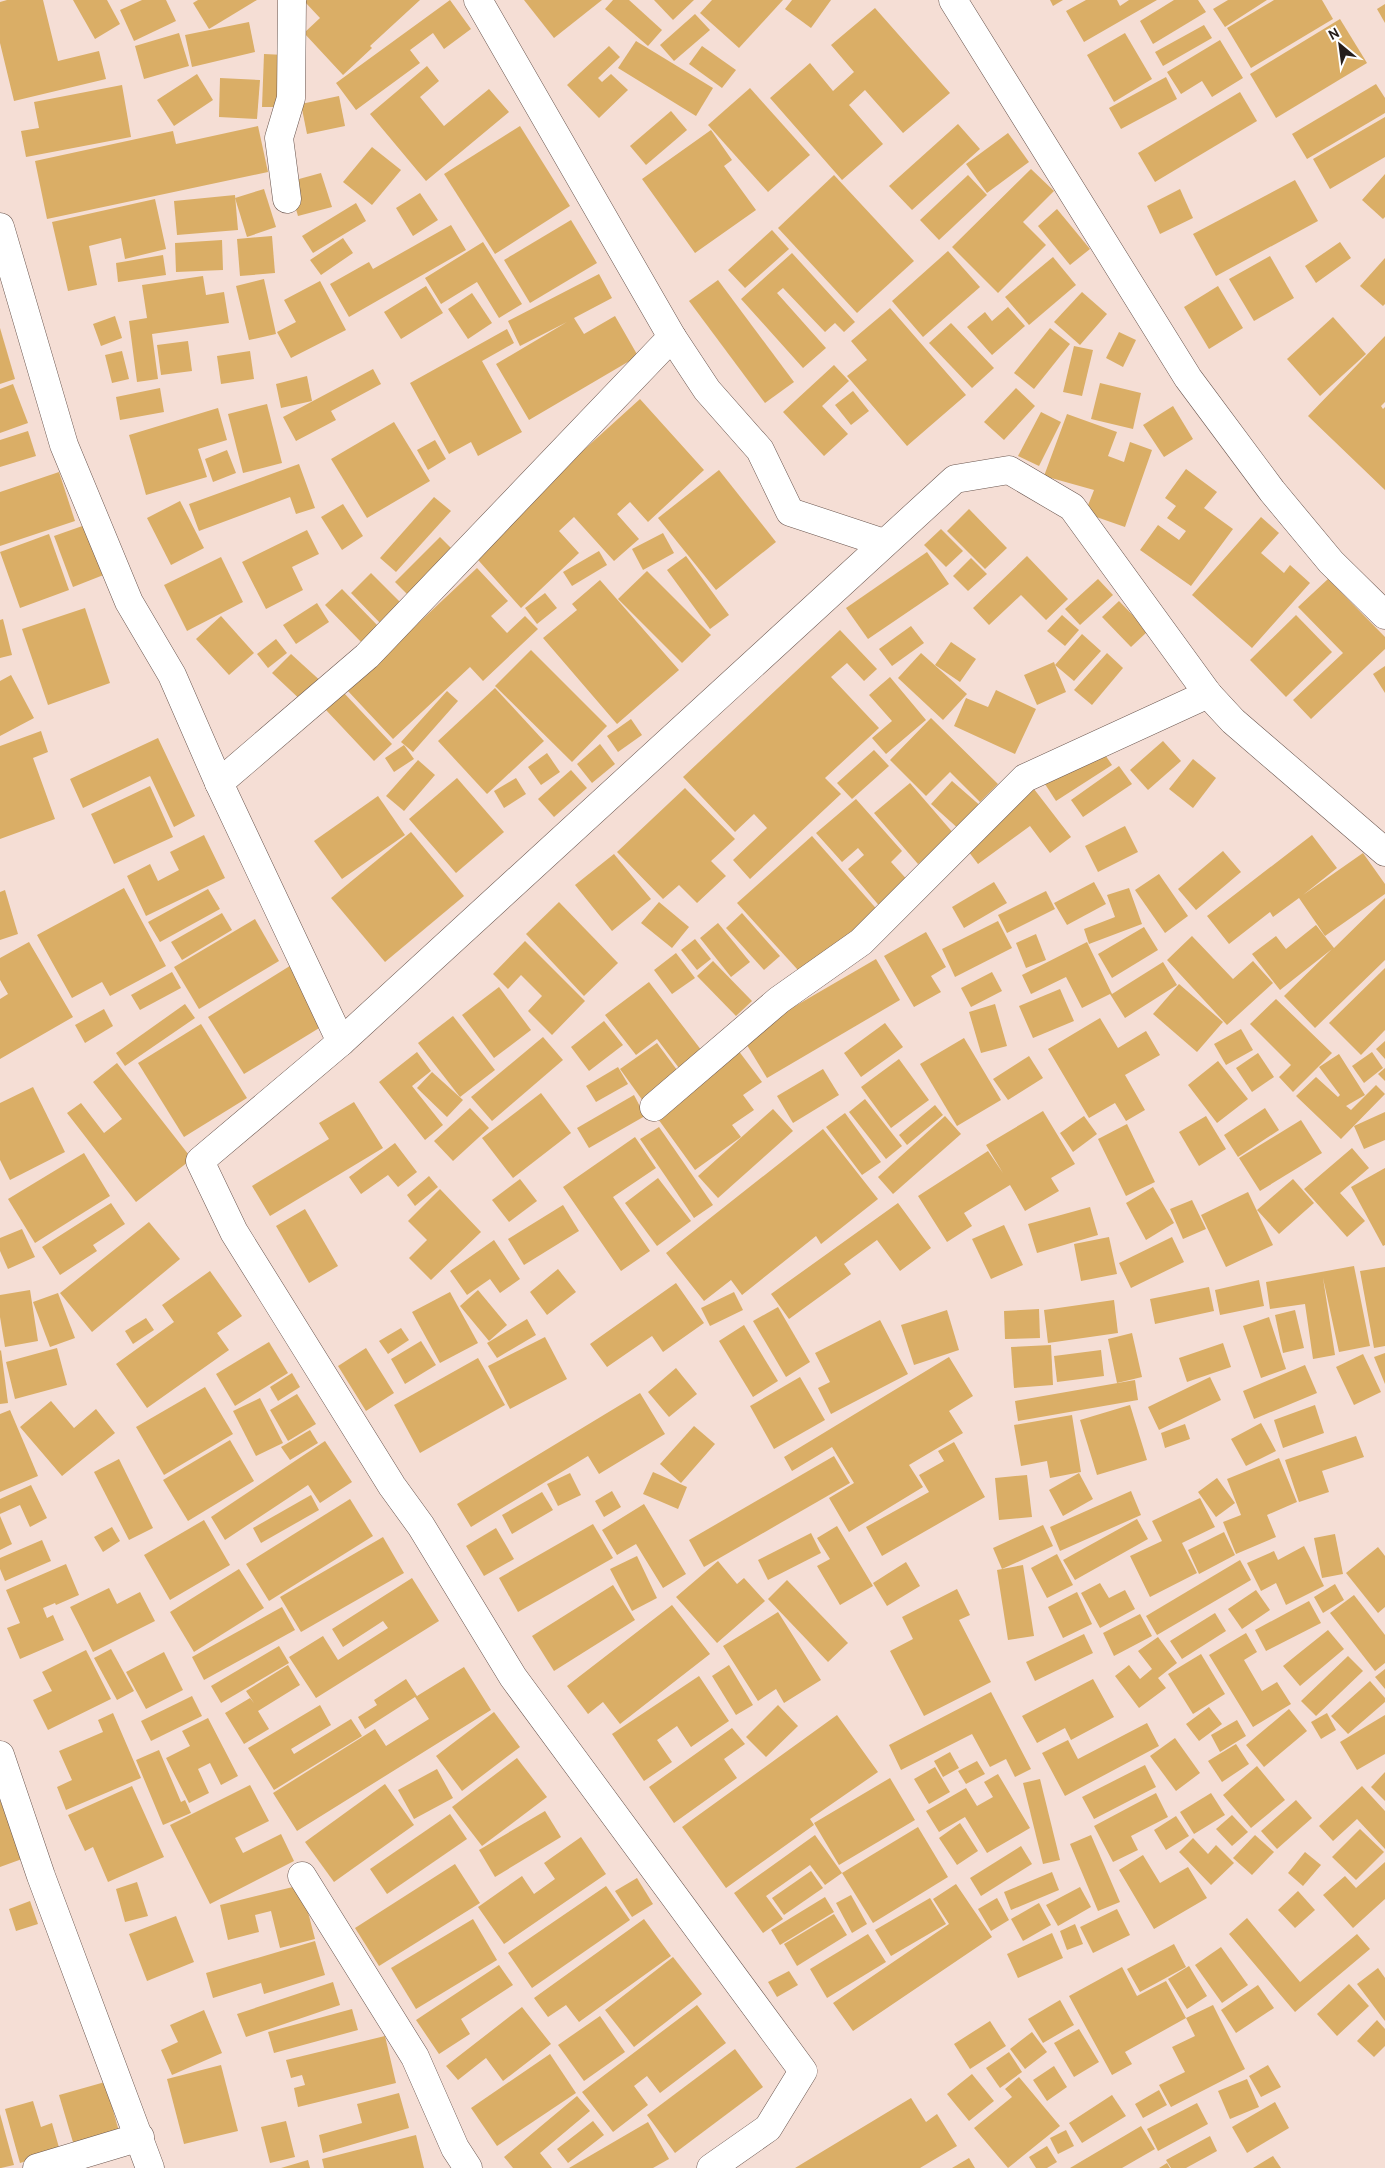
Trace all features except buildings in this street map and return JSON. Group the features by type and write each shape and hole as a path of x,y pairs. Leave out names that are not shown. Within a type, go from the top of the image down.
{"street":[{"path":"287,199 279,138 291,98 292,0"},
{"path":"478,0 672,337 707,390 760,450 790,512 884,543"},
{"path":"952,0 1188,378 1289,512 1331,562 1385,614"},
{"path":"0,227 64,445 129,602 172,675 219,783 341,1042"},
{"path":"219,783 367,656 672,337"},
{"path":"711,2168 768,2128 803,2071 513,1677 421,1526 392,1486 234,1232 200,1161 341,1042 955,478 1009,470 1072,508 1208,694 1233,722 1385,852"},
{"path":"654,1107 779,1000 861,942 1025,778 1208,694"},
{"path":"0,1755 41,1876 150,2168"},
{"path":"302,1876 415,2057 455,2148 468,2168"},
{"path":"37,2168 140,2138"}]}
